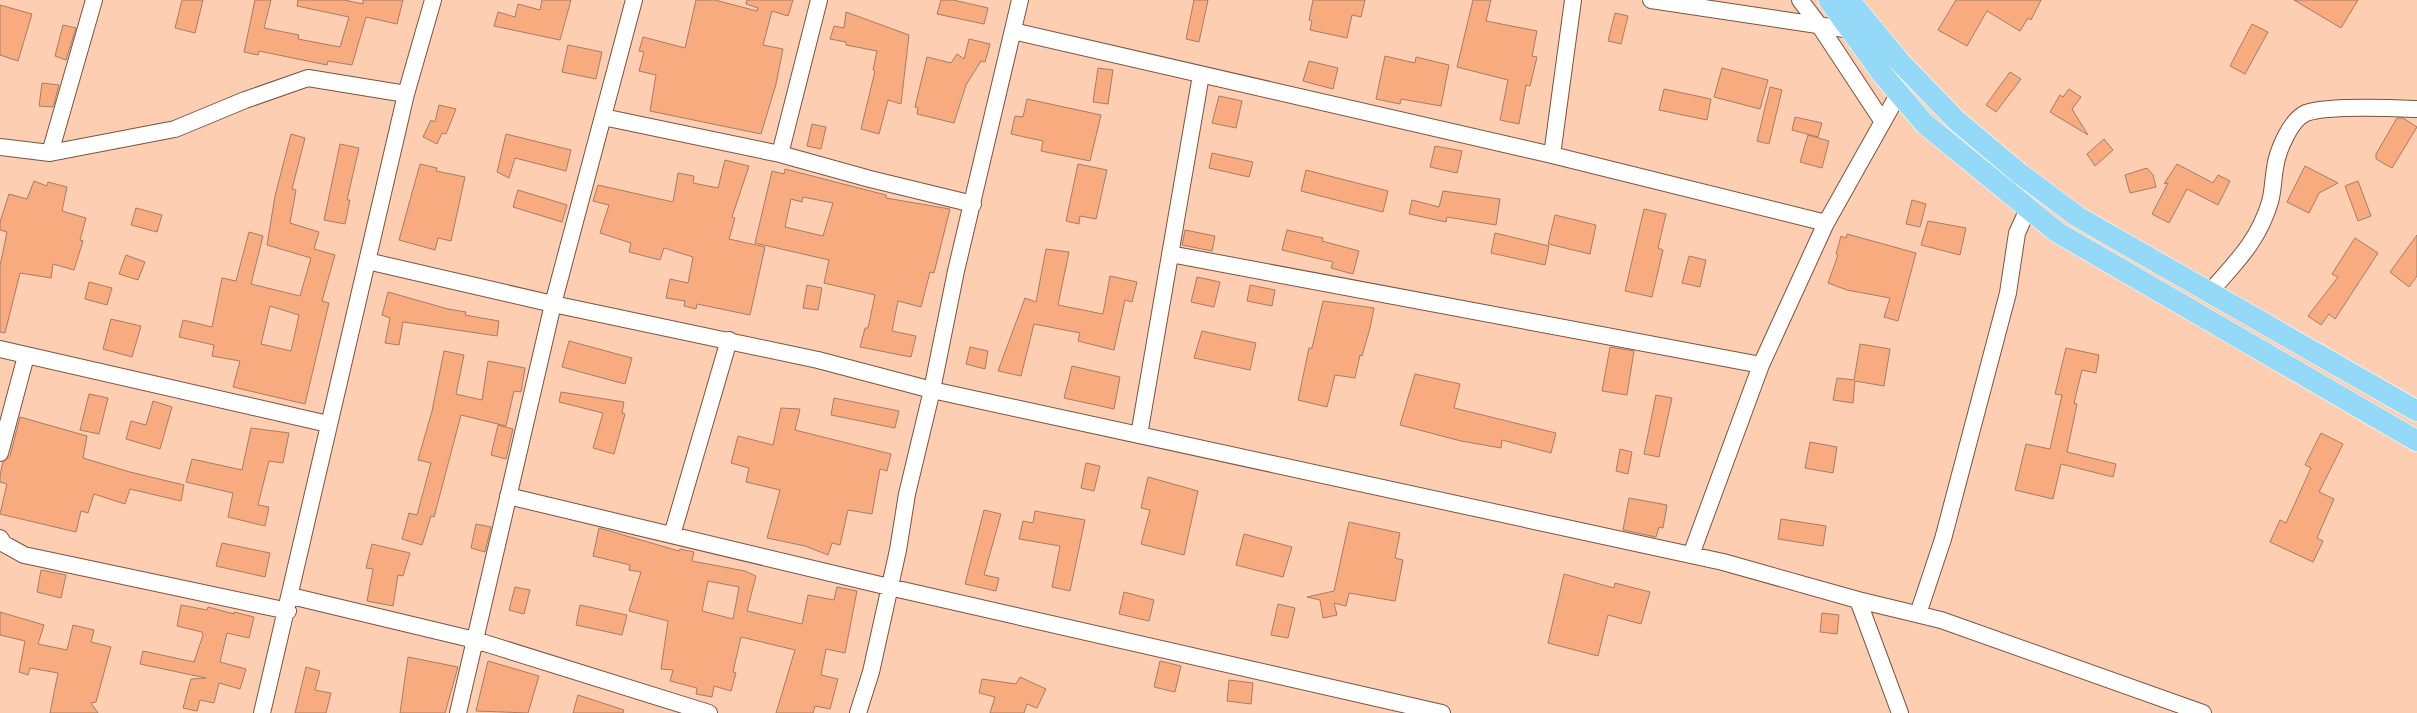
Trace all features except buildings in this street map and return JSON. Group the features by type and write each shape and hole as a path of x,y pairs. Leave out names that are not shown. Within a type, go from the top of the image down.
{"main road":[{"path":"1829,0 1899,93 1925,124 2056,232 2417,441"},
{"path":"1849,0 1900,62 1956,120 2020,174 2078,217 2417,411"}],"street":[{"path":"50,153 94,0"},
{"path":"262,713 289,604 328,424 406,94 432,0"},
{"path":"458,713 553,304 634,0"},
{"path":"780,154 819,0"},
{"path":"858,713 871,672 907,494 932,390 956,271 1020,0"},
{"path":"1552,155 1573,0"},
{"path":"1651,0 1851,30"},
{"path":"1800,0 1819,25 1883,122"},
{"path":"1012,32 1552,155 1826,223"},
{"path":"1139,435 1200,75"},
{"path":"0,147 50,153 175,129 245,100 308,78 406,94"},
{"path":"1691,555 1762,365 1826,223 1899,93"},
{"path":"2209,293 2252,244 2270,202 2277,158 2285,140 2300,117 2325,110 2387,107 2417,109"},
{"path":"603,117 780,154 870,179 973,204"},
{"path":"1918,614 1943,539 2008,293 2017,233 2028,209"},
{"path":"1170,254 1762,365"},
{"path":"367,260 553,304 818,360 932,390 1691,555 1858,600 1918,614 2203,713"},
{"path":"672,535 729,340"},
{"path":"0,349 328,424"},
{"path":"0,453 26,356"},
{"path":"508,496 889,587 1442,713"},
{"path":"0,538 4,544 24,555 475,640 710,713"},
{"path":"1858,600 1900,713"}]}
